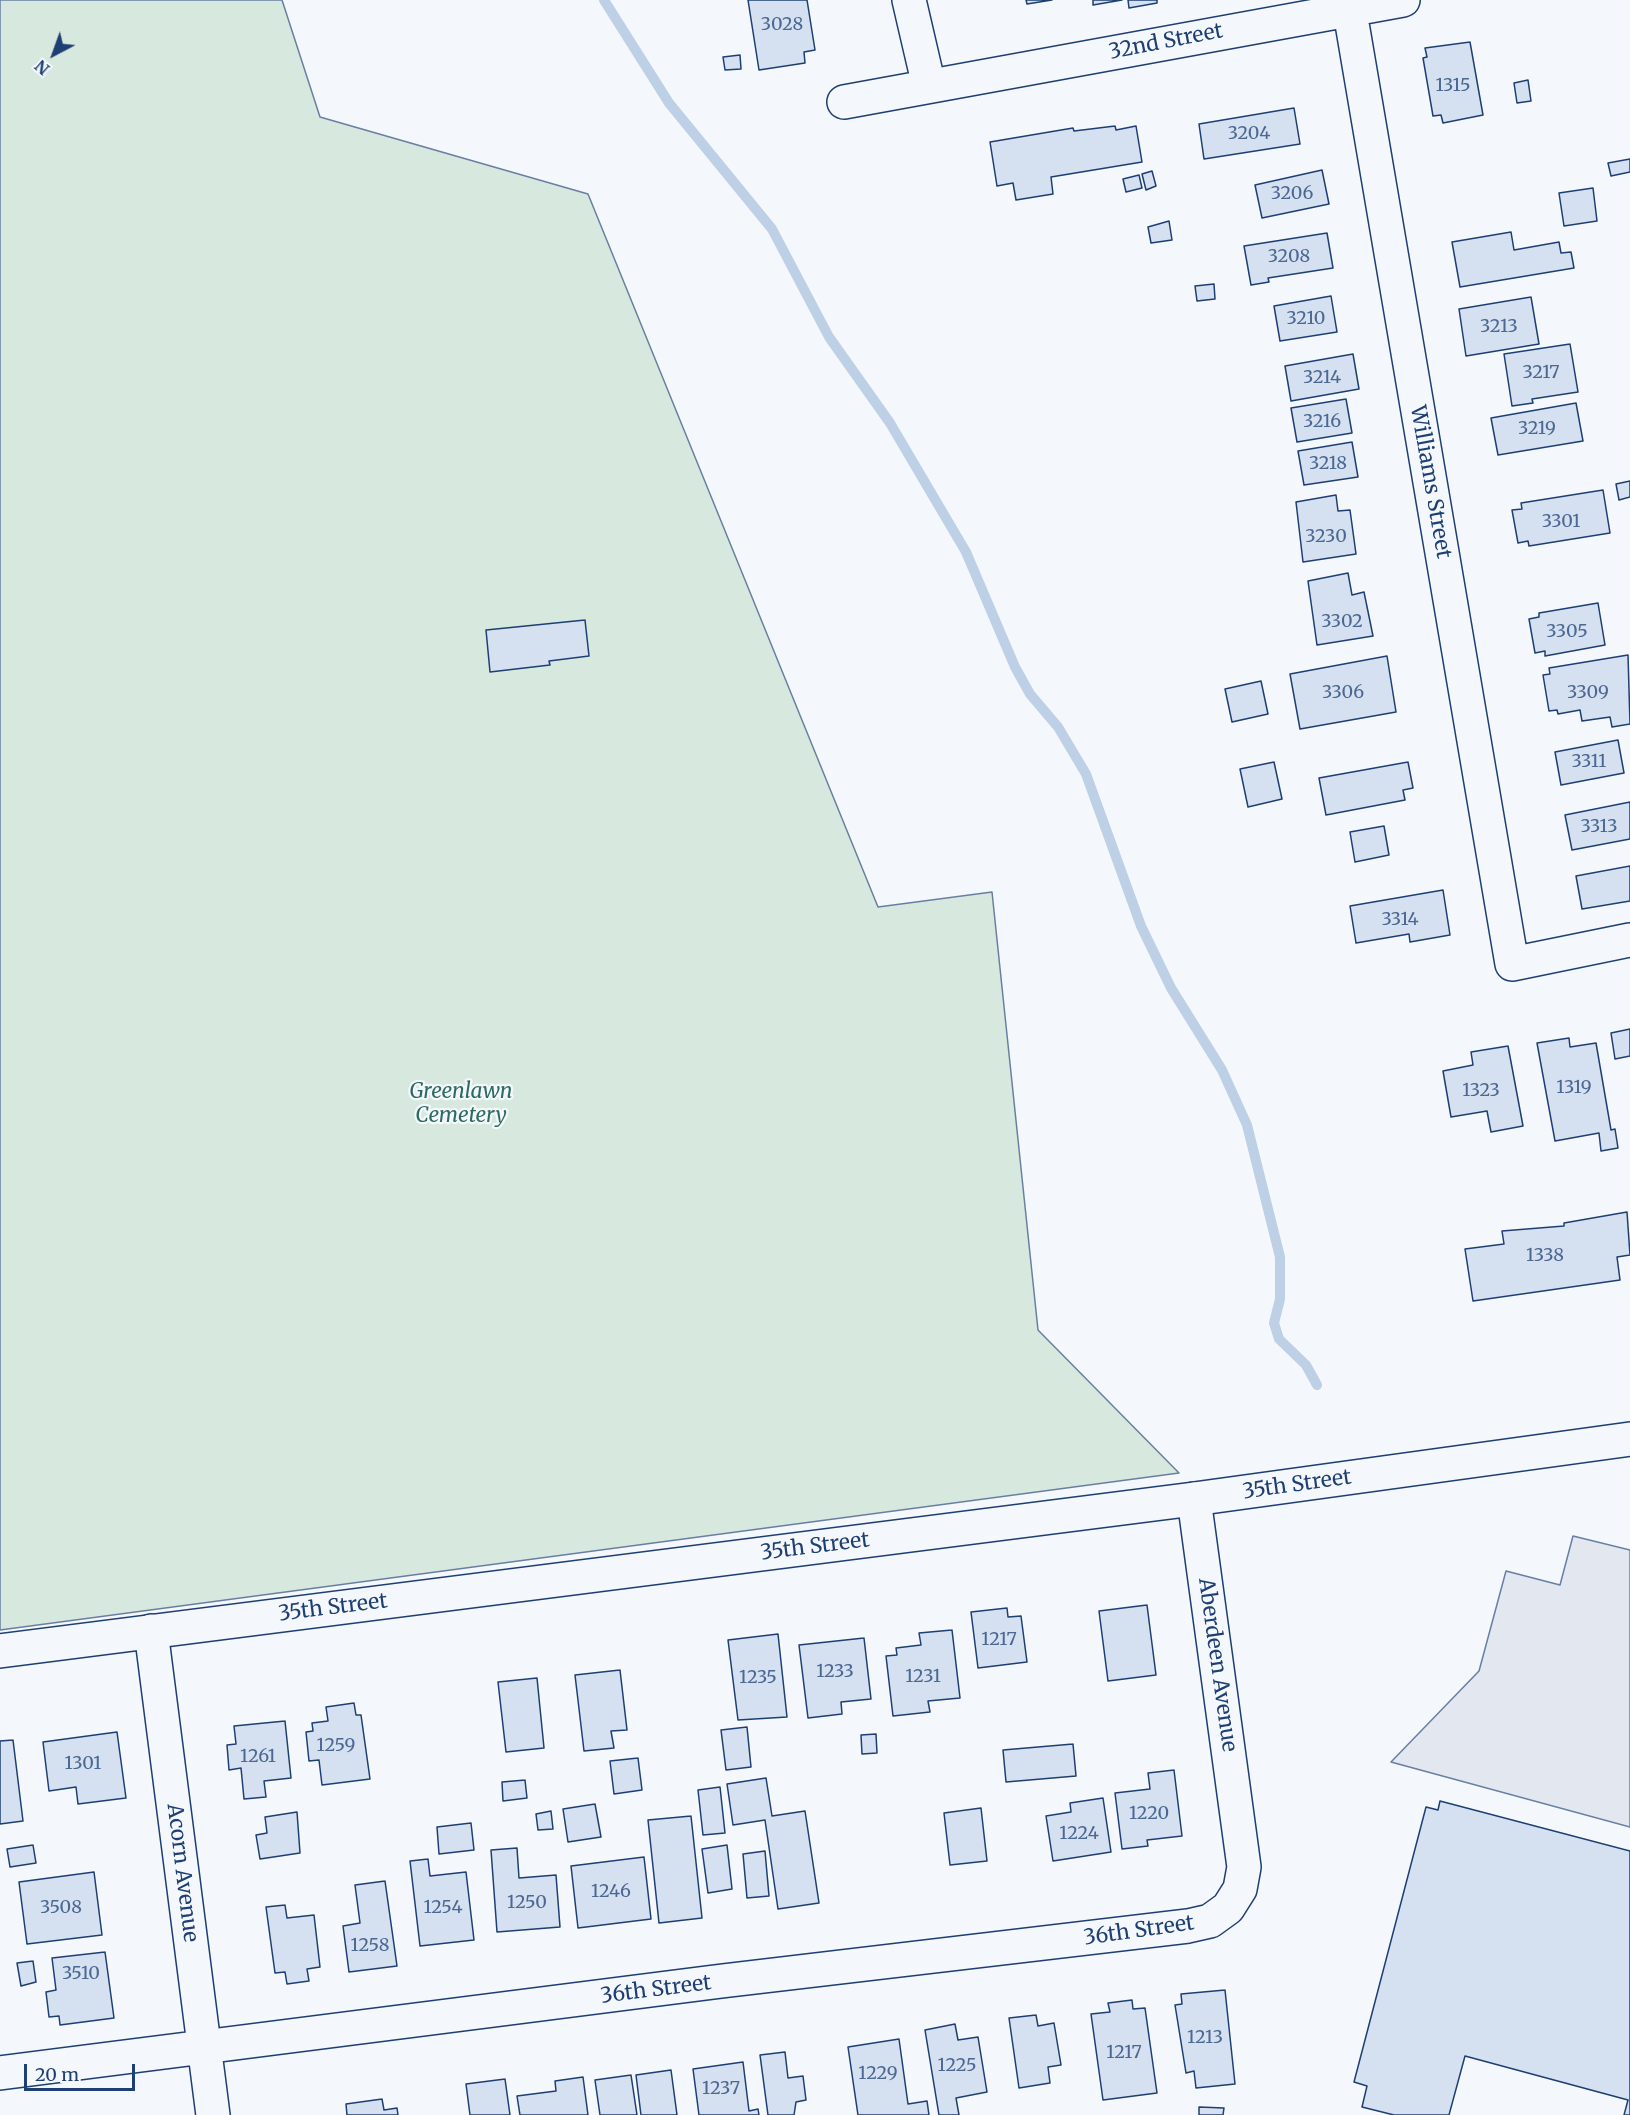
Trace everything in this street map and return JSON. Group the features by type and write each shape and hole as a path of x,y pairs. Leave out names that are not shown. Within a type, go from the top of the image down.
{"street":[{"path":"909,0 928,86"},
{"name":"32nd Street","path":"844,102 1349,4 1403,0"},
{"name":"Williams Street","path":"1349,4 1512,964 1630,940"},
{"name":"35th Street","path":"0,1651 1194,1499 1630,1439"},
{"name":"Aberdeen Avenue","path":"1194,1499 1239,1830"},
{"name":"Acorn Avenue","path":"151,1631 213,2115"},
{"name":"36th Street","path":"0,2073 1188,1926 1210,1921 1228,1908 1240,1889 1244,1867 1239,1830"}],"green space":[{"name":"Greenlawn Cemetery","path":"0,0 282,0 320,117 588,194 878,907 992,892 1038,1330 1179,1473 0,1630"}],"shaded area":[{"path":"1573,1536 1630,1550 1630,1827 1391,1762 1479,1671 1506,1571 1560,1585"}],"building":[{"path":"748,0 807,0 815,50 804,52 805,63 759,70"},
{"path":"1026,0 1052,0 1027,4"},
{"path":"1093,0 1122,0 1093,5"},
{"path":"1128,0 1157,0 1157,3 1129,8"},
{"path":"1470,42 1483,115 1443,123 1441,115 1433,116 1423,58 1427,57 1425,48"},
{"path":"740,55 741,69 725,70 723,57"},
{"path":"1528,80 1531,101 1517,103 1514,83"},
{"path":"1294,108 1300,144 1204,159 1199,124"},
{"path":"1115,126 1116,130 1136,126 1142,162 1051,177 1053,194 1016,200 1013,183 997,186 990,142 1073,128 1074,131"},
{"path":"1630,159 1630,172 1611,176 1608,163"},
{"path":"1322,170 1329,204 1262,218 1255,185"},
{"path":"1152,171 1156,186 1146,190 1142,174"},
{"path":"1139,175 1142,188 1126,192 1123,179"},
{"path":"1593,188 1597,221 1564,226 1559,193"},
{"path":"1169,221 1172,240 1151,243 1148,227"},
{"path":"1511,232 1514,250 1559,242 1561,253 1571,252 1574,268 1460,287 1452,242"},
{"path":"1327,233 1333,268 1268,278 1269,282 1251,285 1244,246"},
{"path":"1214,284 1215,299 1197,301 1195,286"},
{"path":"1331,296 1337,332 1280,341 1274,306"},
{"path":"1531,297 1539,344 1466,356 1459,309"},
{"path":"1570,344 1578,392 1532,399 1533,403 1512,406 1504,354"},
{"path":"1353,354 1359,389 1291,401 1285,366"},
{"path":"1346,399 1352,433 1297,442 1291,408"},
{"path":"1576,403 1583,441 1498,455 1491,418"},
{"path":"1352,442 1358,477 1304,485 1298,451"},
{"path":"1630,481 1630,497 1619,500 1616,484"},
{"path":"1603,490 1610,533 1529,546 1528,541 1518,543 1512,510 1522,509 1521,503"},
{"path":"1336,495 1338,511 1350,510 1356,554 1303,562 1296,502"},
{"path":"1348,573 1352,595 1364,592 1373,636 1317,645 1308,581"},
{"path":"1598,603 1605,645 1545,656 1545,651 1535,653 1529,619 1539,617 1539,613"},
{"path":"585,620 589,656 549,661 550,665 490,672 486,630"},
{"path":"1628,655 1630,724 1612,727 1610,717 1582,721 1580,710 1558,714 1557,710 1549,711 1543,675 1550,674 1549,668"},
{"path":"1387,656 1396,712 1300,729 1290,674"},
{"path":"1261,681 1268,714 1232,722 1225,689"},
{"path":"1618,740 1624,773 1561,785 1555,752"},
{"path":"1274,762 1282,799 1248,807 1240,769"},
{"path":"1408,762 1413,788 1403,790 1405,800 1326,815 1319,778"},
{"path":"1630,802 1630,839 1572,850 1565,815"},
{"path":"1384,826 1389,855 1355,862 1350,832"},
{"path":"1630,866 1630,901 1582,909 1576,876"},
{"path":"1443,890 1450,935 1410,942 1409,934 1356,943 1350,906"},
{"path":"1630,1029 1630,1056 1615,1059 1611,1033"},
{"path":"1569,1038 1570,1047 1596,1043 1611,1130 1615,1129 1618,1148 1601,1151 1599,1133 1555,1141 1537,1043"},
{"path":"1508,1046 1523,1126 1491,1132 1487,1111 1451,1117 1443,1071 1473,1065 1471,1052"},
{"path":"1627,1212 1630,1255 1617,1257 1620,1280 1473,1301 1465,1249 1504,1244 1502,1231 1564,1226 1564,1223"},
{"path":"1147,1605 1156,1675 1108,1681 1099,1611"},
{"path":"1007,1608 1008,1617 1021,1616 1027,1662 978,1668 971,1612"},
{"path":"952,1630 960,1698 928,1701 930,1712 893,1716 886,1656 897,1655 896,1648 921,1645 919,1633"},
{"path":"778,1634 787,1717 738,1720 728,1640"},
{"path":"864,1638 871,1699 841,1702 842,1714 808,1718 799,1645"},
{"path":"620,1670 627,1730 611,1731 614,1748 584,1751 575,1675"},
{"path":"537,1678 544,1748 506,1752 498,1682"},
{"path":"354,1703 356,1715 361,1715 370,1779 322,1785 319,1760 309,1761 306,1732 313,1731 312,1723 328,1721 326,1707"},
{"path":"285,1721 291,1778 264,1781 266,1797 244,1799 241,1768 229,1770 227,1745 236,1744 234,1726"},
{"path":"747,1727 751,1767 726,1770 721,1730"},
{"path":"117,1732 126,1798 78,1804 76,1787 49,1791 43,1742"},
{"path":"876,1734 877,1753 862,1754 861,1735"},
{"path":"13,1740 23,1821 0,1824 0,1741"},
{"path":"1073,1744 1076,1776 1006,1782 1003,1750"},
{"path":"638,1758 642,1790 614,1794 610,1761"},
{"path":"1174,1770 1182,1836 1147,1840 1148,1846 1122,1849 1115,1793 1150,1789 1148,1773"},
{"path":"766,1778 772,1816 805,1811 819,1903 778,1909 765,1820 733,1825 727,1784"},
{"path":"525,1780 527,1798 503,1801 502,1782"},
{"path":"720,1787 725,1833 703,1835 698,1790"},
{"path":"1103,1798 1111,1852 1053,1861 1046,1816 1071,1812 1070,1803"},
{"path":"1440,1801 1630,1851 1630,2115 1624,2115 1628,2100 1465,2056 1449,2115 1394,2115 1362,2107 1367,2086 1354,2082 1426,1807 1438,1810"},
{"path":"595,1804 601,1837 568,1842 563,1809"},
{"path":"981,1808 987,1861 950,1865 944,1813"},
{"path":"551,1811 553,1829 538,1830 536,1814"},
{"path":"297,1812 300,1853 260,1859 256,1835 267,1833 265,1817"},
{"path":"691,1816 702,1918 659,1923 648,1820"},
{"path":"471,1823 474,1850 439,1854 437,1827"},
{"path":"33,1845 36,1863 10,1867 7,1849"},
{"path":"727,1845 732,1889 708,1893 702,1849"},
{"path":"517,1848 519,1878 556,1875 560,1927 497,1932 491,1850"},
{"path":"765,1851 769,1896 747,1898 743,1854"},
{"path":"644,1857 651,1919 578,1928 571,1866"},
{"path":"428,1859 430,1876 466,1872 474,1940 420,1946 410,1861"},
{"path":"94,1872 102,1935 27,1944 19,1882"},
{"path":"385,1881 397,1966 349,1972 343,1926 360,1923 355,1885"},
{"path":"285,1905 287,1918 314,1915 320,1967 307,1969 309,1981 287,1984 285,1972 275,1973 266,1907"},
{"path":"105,1952 114,2018 60,2025 59,2016 49,2017 46,1992 56,1990 52,1958"},
{"path":"33,1961 36,1982 21,1986 17,1963"},
{"path":"1225,1990 1235,2084 1196,2088 1194,2071 1186,2073 1175,2005 1182,2004 1181,1994"},
{"path":"1132,2000 1133,2009 1145,2008 1157,2093 1103,2100 1091,2014 1110,2012 1108,2003"},
{"path":"1036,2015 1038,2026 1054,2023 1061,2065 1048,2067 1050,2083 1019,2088 1009,2018"},
{"path":"955,2024 958,2040 978,2037 987,2092 956,2098 959,2115 939,2115 925,2030"},
{"path":"899,2039 908,2104 927,2101 929,2115 858,2115 848,2047"},
{"path":"785,2052 788,2078 803,2076 806,2100 796,2102 794,2115 768,2115 760,2055"},
{"path":"743,2062 749,2111 758,2109 759,2115 699,2115 693,2069"},
{"path":"671,2070 677,2115 641,2115 636,2075"},
{"path":"631,2075 637,2115 600,2115 595,2080"},
{"path":"583,2077 588,2115 520,2115 517,2096 556,2091 555,2081"},
{"path":"505,2079 510,2115 470,2115 466,2084"},
{"path":"382,2099 384,2110 397,2108 398,2115 347,2115 346,2104"},
{"path":"1199,2107 1224,2108 1223,2115 1199,2115"}],"waterway":[{"path":"604,0 669,103 772,229 829,337 890,423 966,552 1015,667 1030,694 1058,727 1086,774 1141,926 1171,988 1222,1070 1247,1125 1280,1257 1280,1299 1274,1323 1279,1339 1306,1365 1317,1385"}]}
